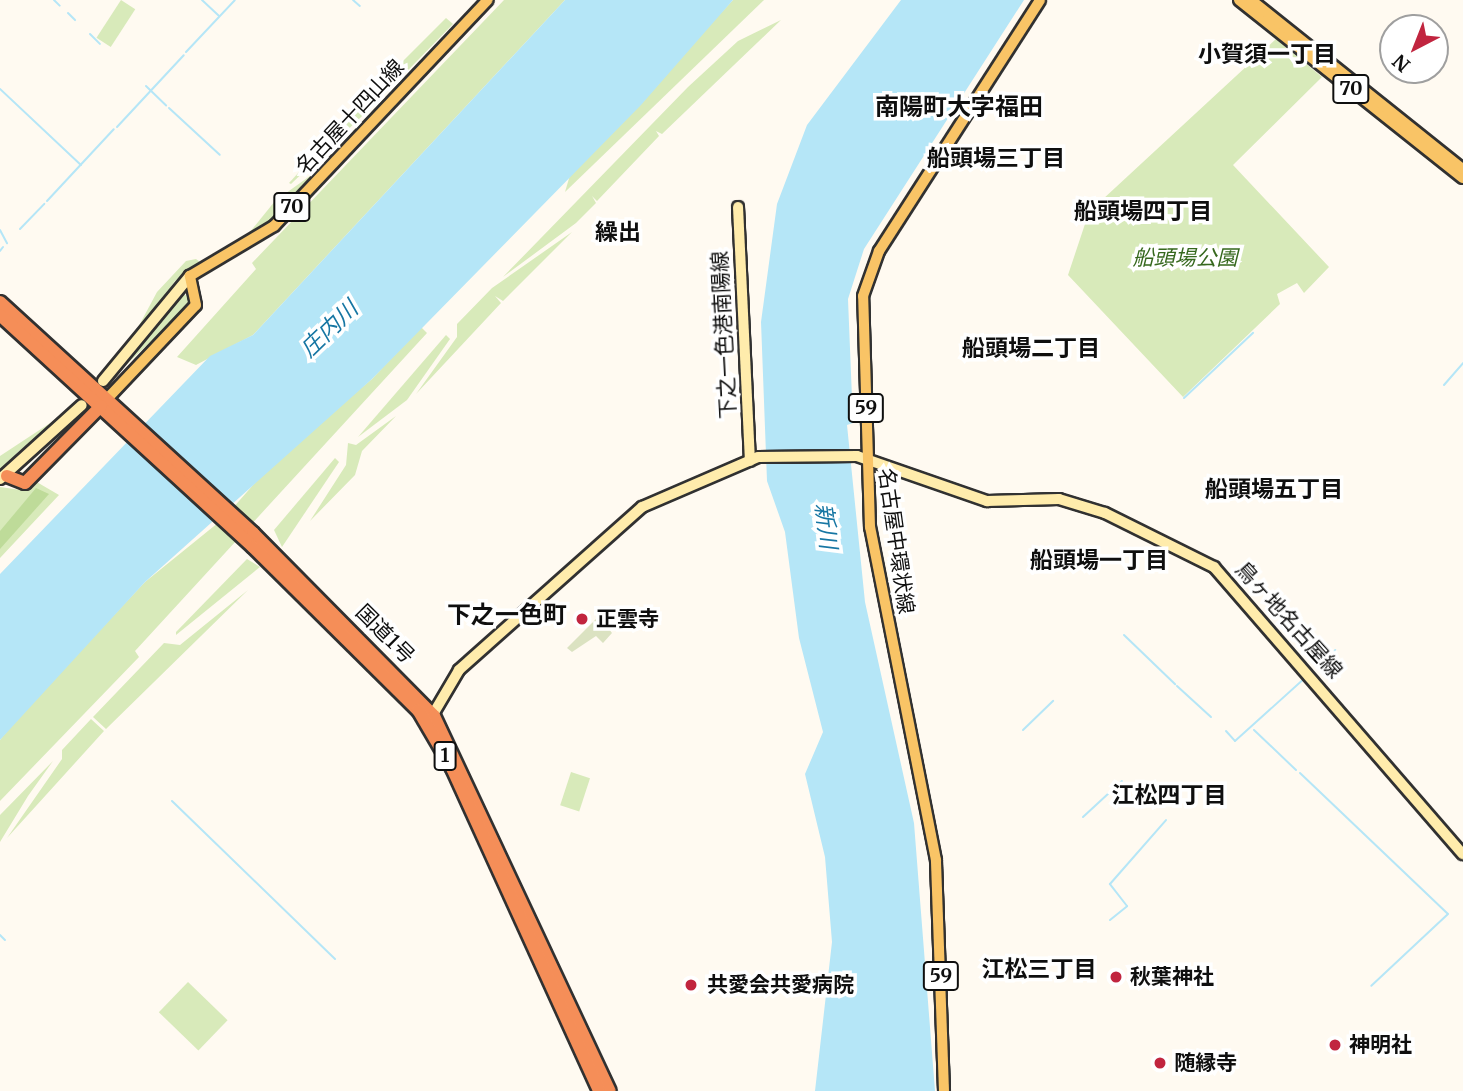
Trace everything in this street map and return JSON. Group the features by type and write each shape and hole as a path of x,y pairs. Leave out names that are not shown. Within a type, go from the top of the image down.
{"highway":[{"name":"国道1号","path":"0,302 46,350 272,558 430,720 610,1091"},
{"name":"国道1号","path":"0,316 46,350"},
{"path":"4,478 25,483 108,406"},
{"name":"国道1号","path":"430,720 599,1091"}],"main road":[{"name":"名古屋十四山線","path":"190,276 274,226 488,0"},
{"name":"名古屋中環状線","path":"944,1091 936,860 870,527 861,456 860,341 866,279 954,129 1040,0"},
{"name":"70","path":"1239,0 1463,178"},
{"name":"70","path":"1251,0 1463,169"},
{"name":"下之一色港南陽線","path":"738,207 754,459"},
{"path":"103,381 190,276"},
{"path":"108,406 196,305 190,276"},
{"path":"4,478 82,405"},
{"name":"鳥ヶ地名古屋線","path":"430,720 459,670 642,507 754,459 861,456 987,501 1055,499 1105,513 1214,567 1463,854"}],"green space":[{"path":"121,0 135,9 111,47 96,38"},
{"path":"504,0 565,0 253,335 196,365 177,357 256,269 252,263"},
{"path":"733,0 764,0 565,192 570,175"},
{"path":"446,18 453,24 383,96 375,89"},
{"path":"781,20 662,134 656,131 659,136 597,201 592,196 596,203 576,223 503,277 688,87 738,41"},
{"name":"船頭場公園","path":"1276,39 1322,77 1233,165 1329,267 1304,293 1297,283 1277,294 1280,304 1183,397 1068,275 1089,212"},
{"path":"374,90 382,97 289,183"},
{"path":"328,163 265,228 245,238 275,201"},
{"path":"572,232 503,301 495,296 501,303 416,394 457,337 457,324 492,288"},
{"path":"196,259 200,262 175,281 127,348 157,292 186,261"},
{"path":"180,293 190,297 186,308 106,384"},
{"path":"421,327 427,333 135,651 139,657 0,801 0,740 19,716 145,582 224,518 276,459 372,379"},
{"path":"446,335 450,339 407,400 358,437"},
{"path":"76,406 18,452 0,470 0,456"},
{"path":"396,416 362,451 355,475 310,521 346,465 348,443 356,445"},
{"path":"335,458 339,462 282,547 274,530"},
{"path":"35,481 59,495 0,558 0,487 21,490"},
{"path":"36,488 49,494 0,549 0,531"},
{"path":"247,559 260,567 176,635 176,632"},
{"path":"248,590 106,729 93,717 164,643 180,645"},
{"path":"599,616 612,633 603,643 596,636 572,652 567,648"},
{"path":"91,719 104,731 7,838 62,759 62,750"},
{"path":"53,761 28,796 0,842 0,815"},
{"path":"571,772 590,778 579,811 560,805"},
{"path":"188,982 228,1020 198,1050 159,1012"}],"water":[{"name":"庄内川","path":"565,0 733,0 641,105 372,379 145,582 0,740 0,574 210,356 253,335"},
{"name":"新川","path":"901,0 1024,0 864,249 848,299 853,423 847,425 865,602 914,823 935,1091 815,1091 832,942 825,857 805,774 823,732 799,638 785,532 767,481 761,322 777,204 807,125"}],"waterway":[{"path":"54,0 60,6"},
{"path":"202,0 219,16"},
{"path":"186,52 235,0"},
{"path":"353,0 360,6"},
{"path":"68,13 75,20"},
{"path":"90,34 100,44"},
{"path":"117,127 184,55"},
{"path":"146,86 166,105"},
{"path":"0,89 81,165"},
{"path":"169,108 220,155"},
{"path":"47,201 114,129"},
{"path":"20,229 44,204"},
{"path":"0,230 7,243"},
{"path":"0,251 3,247"},
{"path":"1184,398 1253,333"},
{"path":"1444,385 1463,363"},
{"path":"1124,635 1175,684"},
{"path":"1317,667 1335,650"},
{"path":"1226,731 1235,741 1305,678"},
{"path":"1177,686 1211,717"},
{"path":"1023,730 1053,701"},
{"path":"1254,730 1296,770"},
{"path":"1300,773 1448,914 1371,986"},
{"path":"1083,817 1122,781"},
{"path":"172,801 335,959"},
{"path":"1110,920 1127,906 1110,884 1166,820"},
{"path":"0,935 5,940"}],"place":[{"name":"正雲寺","path":"582,619"},
{"name":"秋葉神社","path":"1116,977"},
{"name":"共愛会共愛病院","path":"691,985"},
{"name":"神明社","path":"1335,1045"},
{"name":"随縁寺","path":"1160,1063"}],"district":[{"name":"小賀須一丁目","path":"1267,54"},
{"name":"南陽町大字福田","path":"959,107"},
{"name":"船頭場三丁目","path":"996,158"},
{"name":"船頭場四丁目","path":"1143,211"},
{"name":"繰出","path":"618,232"},
{"name":"船頭場二丁目","path":"1031,348"},
{"name":"船頭場五丁目","path":"1274,489"},
{"name":"船頭場一丁目","path":"1099,560"},
{"name":"下之一色町","path":"507,615"},
{"name":"江松四丁目","path":"1169,795"},
{"name":"江松三丁目","path":"1039,969"}]}
